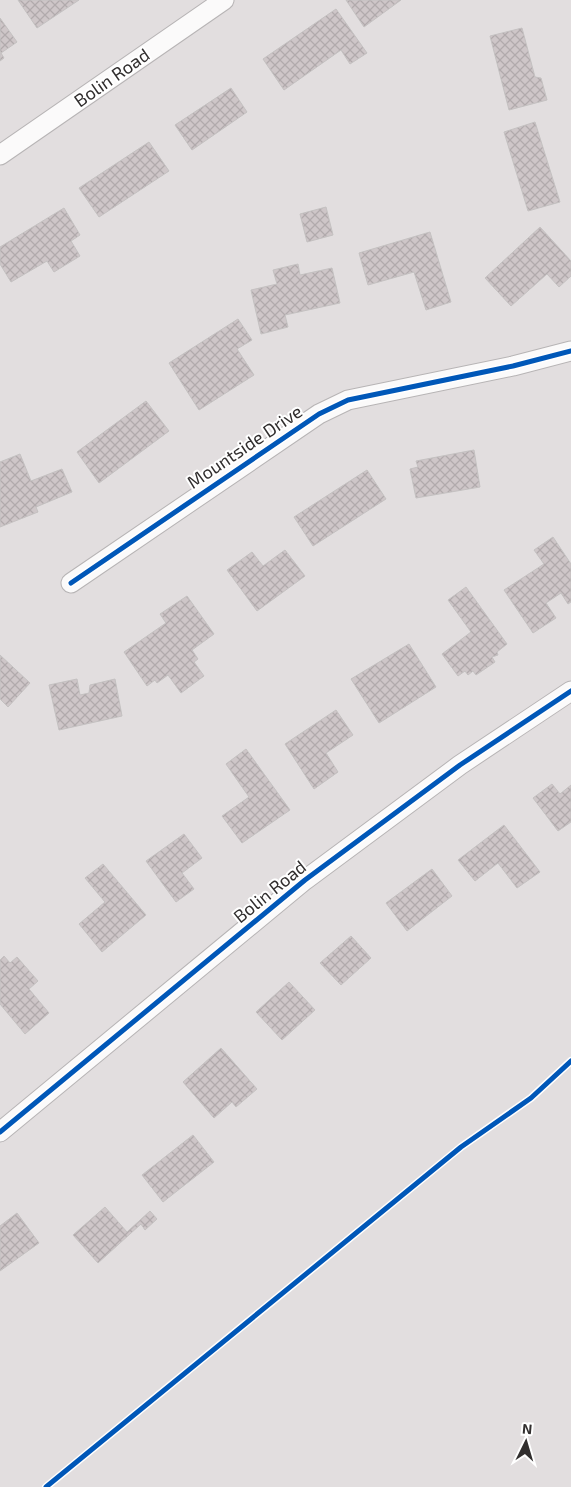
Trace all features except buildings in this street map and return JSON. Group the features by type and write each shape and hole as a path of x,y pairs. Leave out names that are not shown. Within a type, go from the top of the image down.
{"street":[{"name":"Bolin Road","path":"0,156 224,0"},
{"name":"Mountside Drive","path":"71,583 319,414 348,400 514,366 571,351"},
{"name":"Bolin Road","path":"3,1122 305,880 460,765 571,691"}],"cycle path":[{"path":"71,583 319,414 348,400 513,366 571,351"},
{"path":"0,1132 305,880 460,765 571,691"},
{"path":"46,1487 461,1147 531,1098 571,1061"}]}
